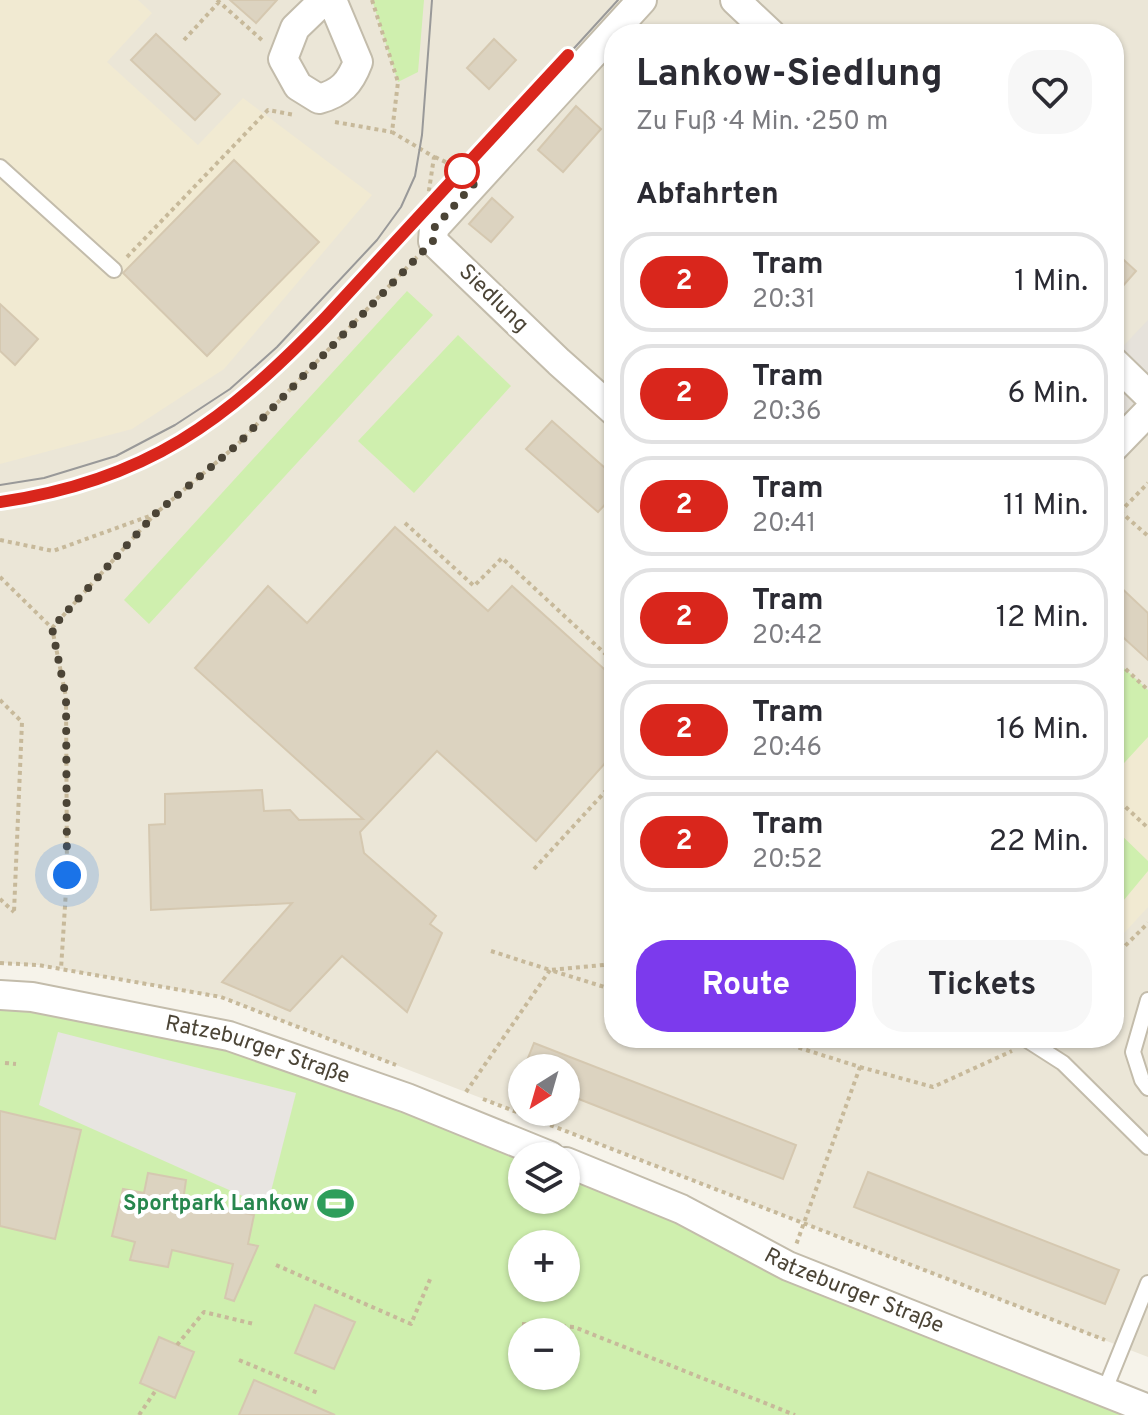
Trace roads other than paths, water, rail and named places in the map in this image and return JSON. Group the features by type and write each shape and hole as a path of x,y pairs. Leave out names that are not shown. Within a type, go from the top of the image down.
{"street":[{"path":"324,0 295,28 283,59 298,86 319,99 336,94 352,80 358,62 332,0"},
{"name":"Siedlung","path":"620,24 642,0"},
{"path":"735,0 760,24"},
{"name":"Siedlung","path":"604,42 434,228 433,241 604,402"},
{"path":"1124,372 1148,395"},
{"path":"1124,437 1148,412"},
{"name":"Ratzeburger Straße","path":"0,995 32,997 229,1036 407,1098 515,1142"},
{"name":"Ratzeburger Straße","path":"580,1168 681,1209 788,1266 1148,1409"}],"lane":[{"path":"0,167 114,270"},
{"path":"1148,1000 1133,1052 1142,1080 1148,1088"},
{"path":"1040,1048 1063,1063 1148,1147"},
{"path":"1104,1392 1148,1283"}],"tram line":[{"path":"0,485 44,478 116,456 175,425 230,389 277,347 377,240 401,207 415,176 422,135 432,0"},
{"path":"0,502 71,488 140,464 183,441 236,403 285,360 331,313 618,0"},
{"name":"2","path":"0,502 48,495 122,472 184,441 242,398 289,356 568,55"}],"place":[{"name":"Sportpark Lankow","path":"335,1204"}]}
